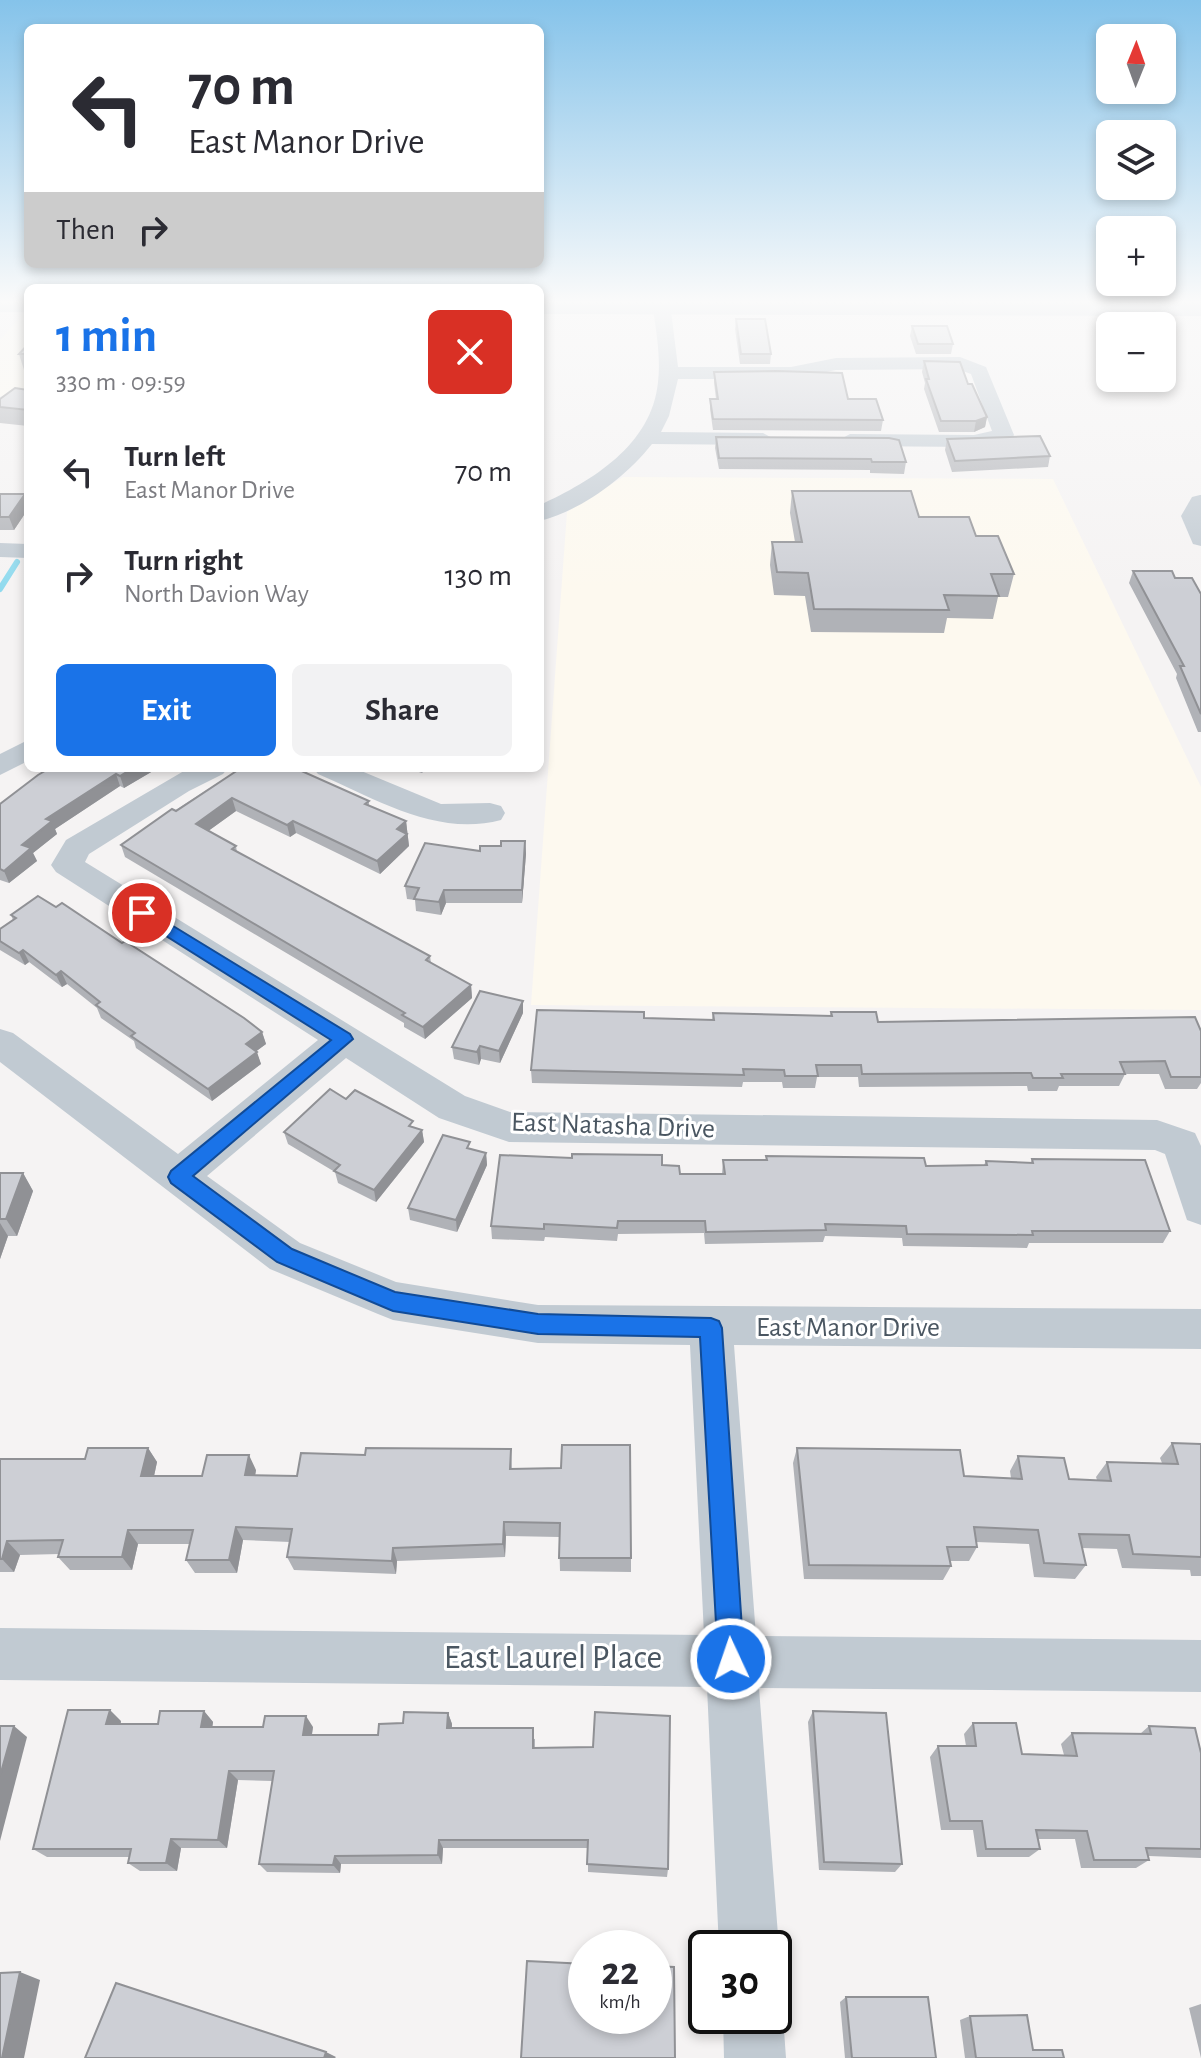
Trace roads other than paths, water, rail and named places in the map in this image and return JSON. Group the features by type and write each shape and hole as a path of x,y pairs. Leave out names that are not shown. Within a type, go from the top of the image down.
{"street":[{"path":"544,512 610,474 646,438 660,417 665,399"},
{"path":"822,440 974,441 1004,435 990,399"},
{"path":"646,438 776,439"},
{"path":"1200,502 1193,516 1201,539"},
{"path":"0,550 24,551"},
{"path":"0,766 24,751"},
{"name":"East Natasha Drive","path":"205,772 77,847 67,865 452,1107 509,1127 1157,1135 1181,1144 1201,1208"},
{"path":"337,772 437,814 490,813"},
{"path":"178,1177 344,1039"},
{"name":"East Manor Drive","path":"0,1043 285,1256 393,1301 538,1324 711,1328 1201,1329"},
{"path":"711,1328 748,1930"},
{"name":"East Laurel Place","path":"0,1654 1201,1666"},
{"path":"754,2034 755,2058"}],"waterway":[{"path":"0,589 17,562"}]}
